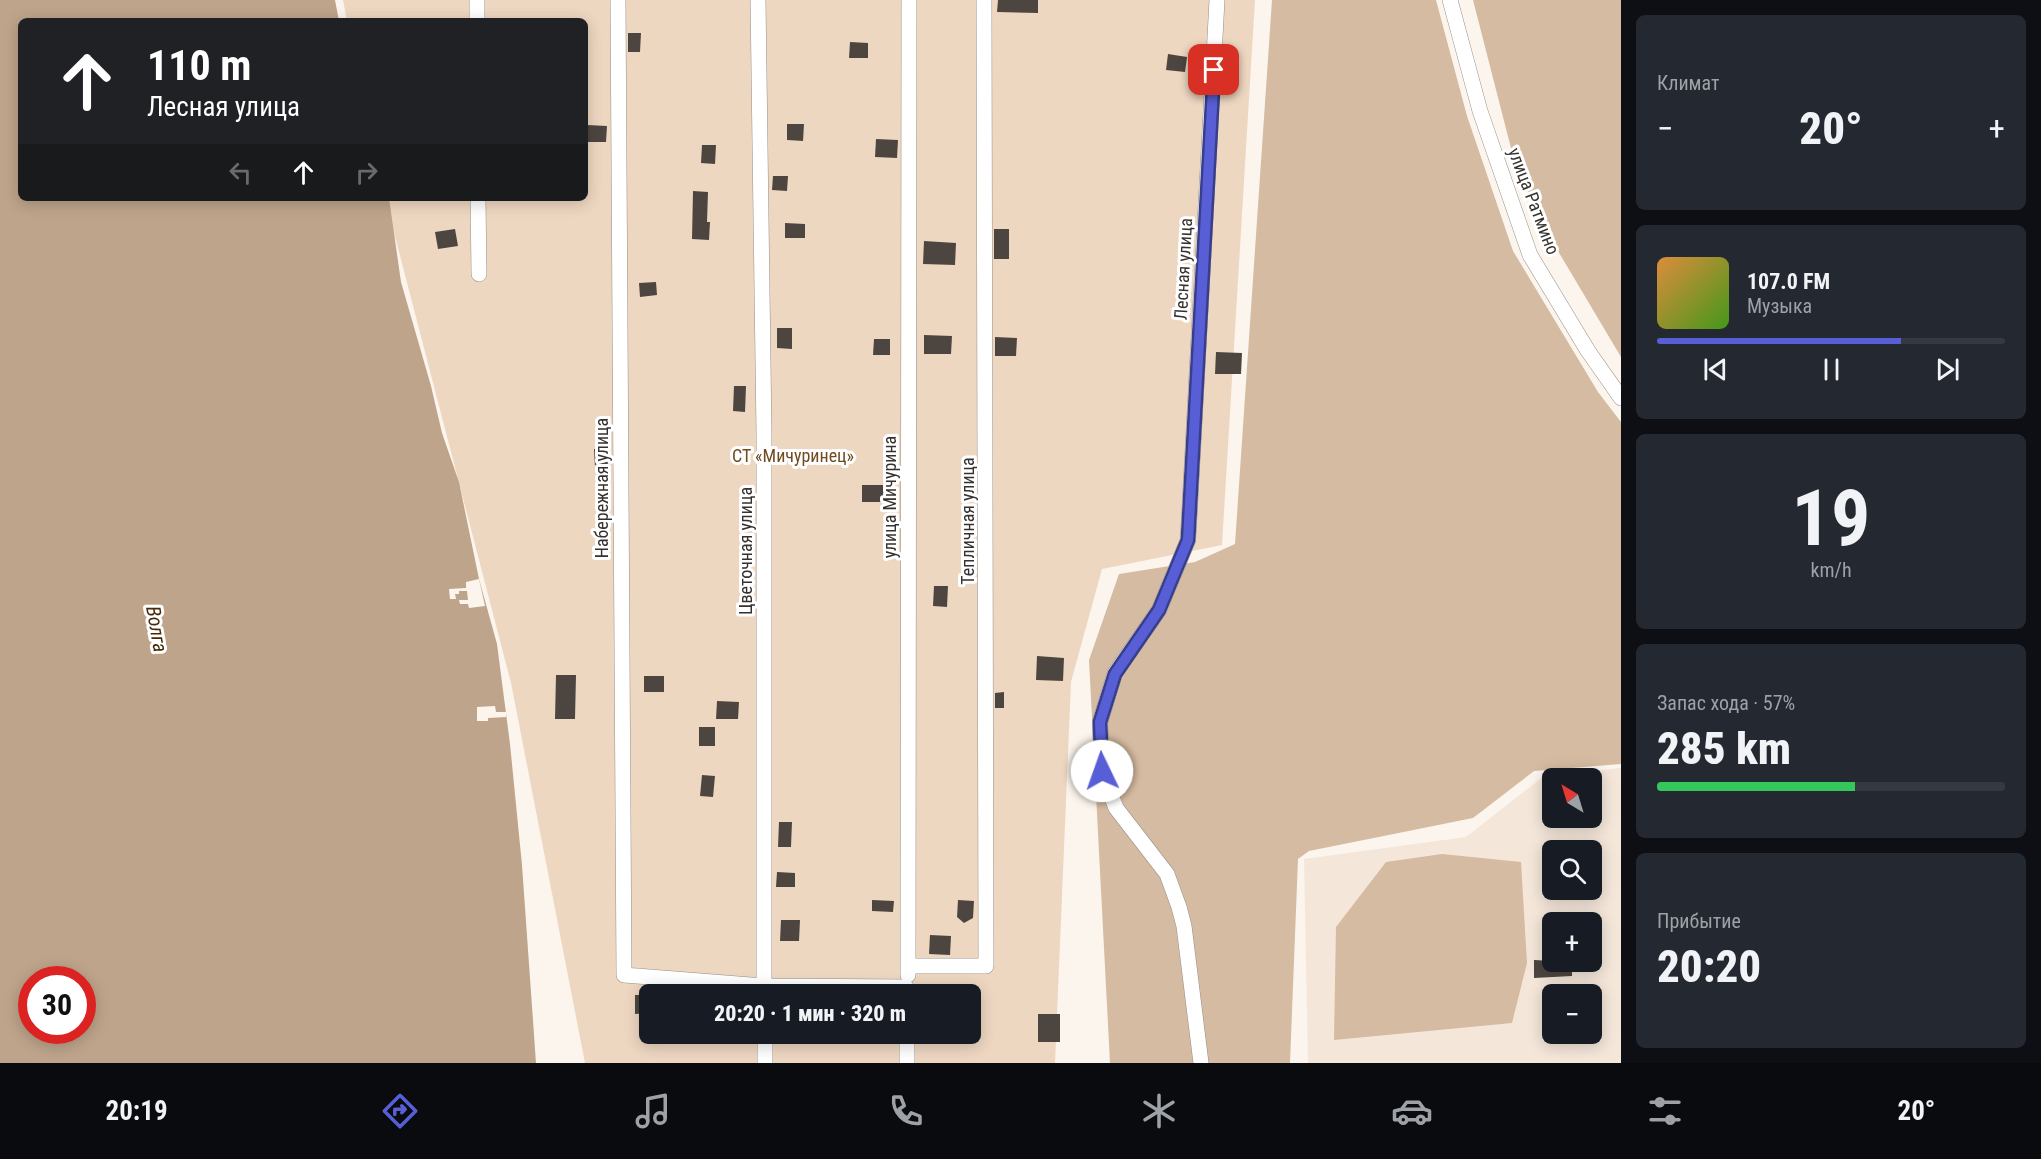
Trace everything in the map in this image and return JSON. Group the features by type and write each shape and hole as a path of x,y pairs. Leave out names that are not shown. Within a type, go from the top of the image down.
{"street":[{"path":"477,0 477,18"},
{"name":"Набережная улица","path":"618,0 624,975 708,984"},
{"name":"Цветочная улица","path":"758,0 764,434 764,984"},
{"name":"улица Мичурина","path":"907,984 909,966 909,0"},
{"name":"Тепличная улица","path":"909,966 986,966 984,0"},
{"name":"Лесная улица","path":"1201,1063 1184,926 1179,906 1167,874 1116,808 1102,771 1100,722 1115,674 1159,610 1188,540 1217,0"},
{"name":"улица Ратмино","path":"1450,0 1480,111 1530,255 1588,351 1621,398"},
{"path":"478,201 479,274"},
{"path":"765,1044 765,1063"},
{"path":"907,1044 907,1063"}],"shaded area":[{"path":"1272,0 1436,0 1467,116 1513,251 1598,392 1621,422 1621,764 1542,768 1542,770 1534,771 1473,818 1309,851 1298,859 1290,1063 1110,1063 1089,660 1119,574 1195,562 1235,544"},
{"path":"1473,0 1621,0 1621,357 1536,214 1512,152"},
{"path":"1621,768 1621,1063 1308,1063 1304,859 1466,837 1542,778 1542,828 1602,828 1602,770"},
{"path":"1442,854 1521,862 1527,963 1512,1023 1334,1040 1336,927 1386,862"}],"green space":[{"name":"СТ «Мичуринец»","path":"343,0 1255,0 1222,545 1102,569 1071,682 1055,1063 585,1063 511,683 386,201 588,201 588,18 346,18"}],"water":[{"name":"Волга","path":"0,0 335,0 338,18 18,18 18,201 389,201 401,282 442,433 459,482 479,579 497,644 522,865 536,1063 0,1063"}],"pier":[{"path":"479,579 485,606 469,608 468,604 460,604 459,600 468,600 467,591 459,591 459,594 455,594 456,599 450,599 449,589 466,588 466,582"},
{"path":"495,706 496,712 506,712 506,717 477,721 477,707"}],"building":[{"path":"998,0 1038,0 1038,13 997,12"},
{"path":"628,33 641,33 640,52 628,52"},
{"path":"850,42 868,43 868,58 849,58"},
{"path":"1168,54 1187,57 1185,72 1166,70"},
{"path":"787,124 804,124 803,141 787,140"},
{"path":"588,125 607,126 606,142 588,142"},
{"path":"876,139 898,140 897,158 875,157"},
{"path":"702,145 716,145 715,164 701,163"},
{"path":"773,176 788,176 787,191 772,190"},
{"path":"693,191 708,192 709,240 692,239"},
{"path":"785,223 805,224 805,238 785,238"},
{"path":"455,229 458,246 438,249 435,232"},
{"path":"994,229 1009,229 1009,259 994,259"},
{"path":"924,241 956,243 955,265 923,264"},
{"path":"656,282 657,295 640,297 639,283"},
{"path":"777,328 792,328 792,349 777,348"},
{"path":"924,335 952,336 951,354 924,354"},
{"path":"995,337 1017,338 1016,356 995,356"},
{"path":"874,339 890,339 890,355 873,355"},
{"path":"1216,352 1242,353 1241,374 1215,374"},
{"path":"734,386 746,386 745,412 733,411"},
{"path":"607,448 608,467 595,467 594,449"},
{"path":"862,485 888,485 888,502 862,502"},
{"path":"934,586 948,586 947,607 933,606"},
{"path":"1037,656 1064,658 1063,681 1036,680"},
{"path":"556,675 576,675 575,719 555,719"},
{"path":"644,676 664,676 664,692 644,692"},
{"path":"1004,692 1004,708 995,708 995,693"},
{"path":"717,701 739,702 738,719 716,719"},
{"path":"699,727 715,727 715,746 699,746"},
{"path":"702,775 715,776 713,797 700,796"},
{"path":"779,822 792,822 791,847 778,847"},
{"path":"777,872 795,873 795,887 776,887"},
{"path":"872,900 894,901 893,912 872,911"},
{"path":"958,900 974,901 973,918 964,923 957,917"},
{"path":"781,920 800,920 799,941 780,941"},
{"path":"930,935 951,936 950,955 929,954"},
{"path":"1534,960 1542,960 1542,972 1572,972 1572,976 1534,978"},
{"path":"635,995 639,995 639,1014 635,1014"},
{"path":"1038,1014 1060,1014 1060,1042 1038,1042"}],"route":[{"path":"1102,771 1100,722 1115,674 1159,610 1188,540 1214,70"}]}
